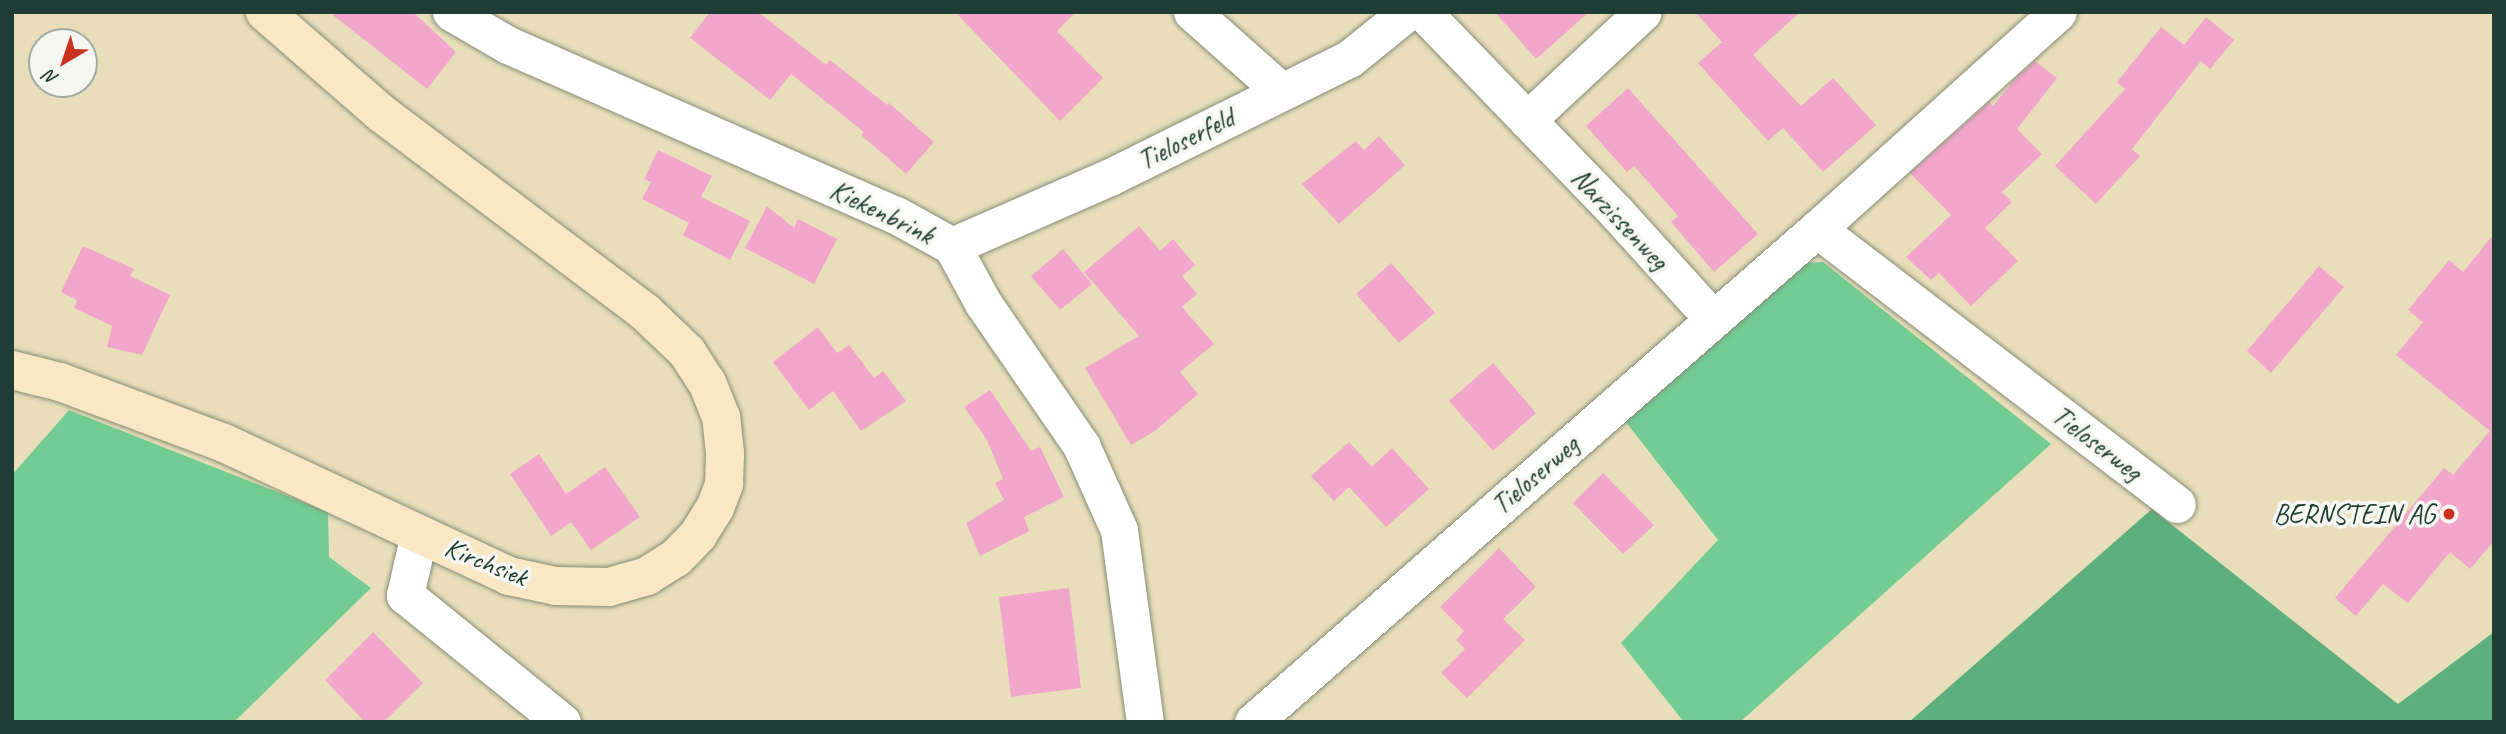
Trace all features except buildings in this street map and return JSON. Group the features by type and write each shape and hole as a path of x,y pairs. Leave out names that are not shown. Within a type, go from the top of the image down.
{"main road":[{"name":"Kirchsiek","path":"12,370 60,382 224,443 509,576 556,586 609,587 647,576 676,558 698,535 715,508 724,484 726,453 722,417 687,352 645,312 381,113 265,12"}],"street":[{"name":"Kiekenbrink","path":"451,12 508,45 896,215 952,246 983,303 1081,444 1119,530 1145,722"},
{"path":"1192,12 1281,91"},
{"name":"Tieloserfeld","path":"952,246 1110,177 1349,59 1407,12"},
{"name":"Narzissenweg","path":"1423,12 1616,212 1713,319"},
{"path":"1527,120 1643,12"},
{"name":"Tieloserweg","path":"1254,722 1817,229 2058,12"},
{"name":"Tieloserweg","path":"1817,229 2177,504"},
{"path":"419,534 405,595 562,722"}],"green space":[{"path":"1823,262 2051,444 1740,722 1684,722 1621,643 1718,540 1622,417 1800,263"},
{"path":"69,410 328,512 329,557 371,588 234,722 12,722 12,475"},
{"path":"2152,509 2398,704 2494,632 2494,722 1909,722"}],"place":[{"name":"BERNSTEIN AG","path":"2449,514"}]}
